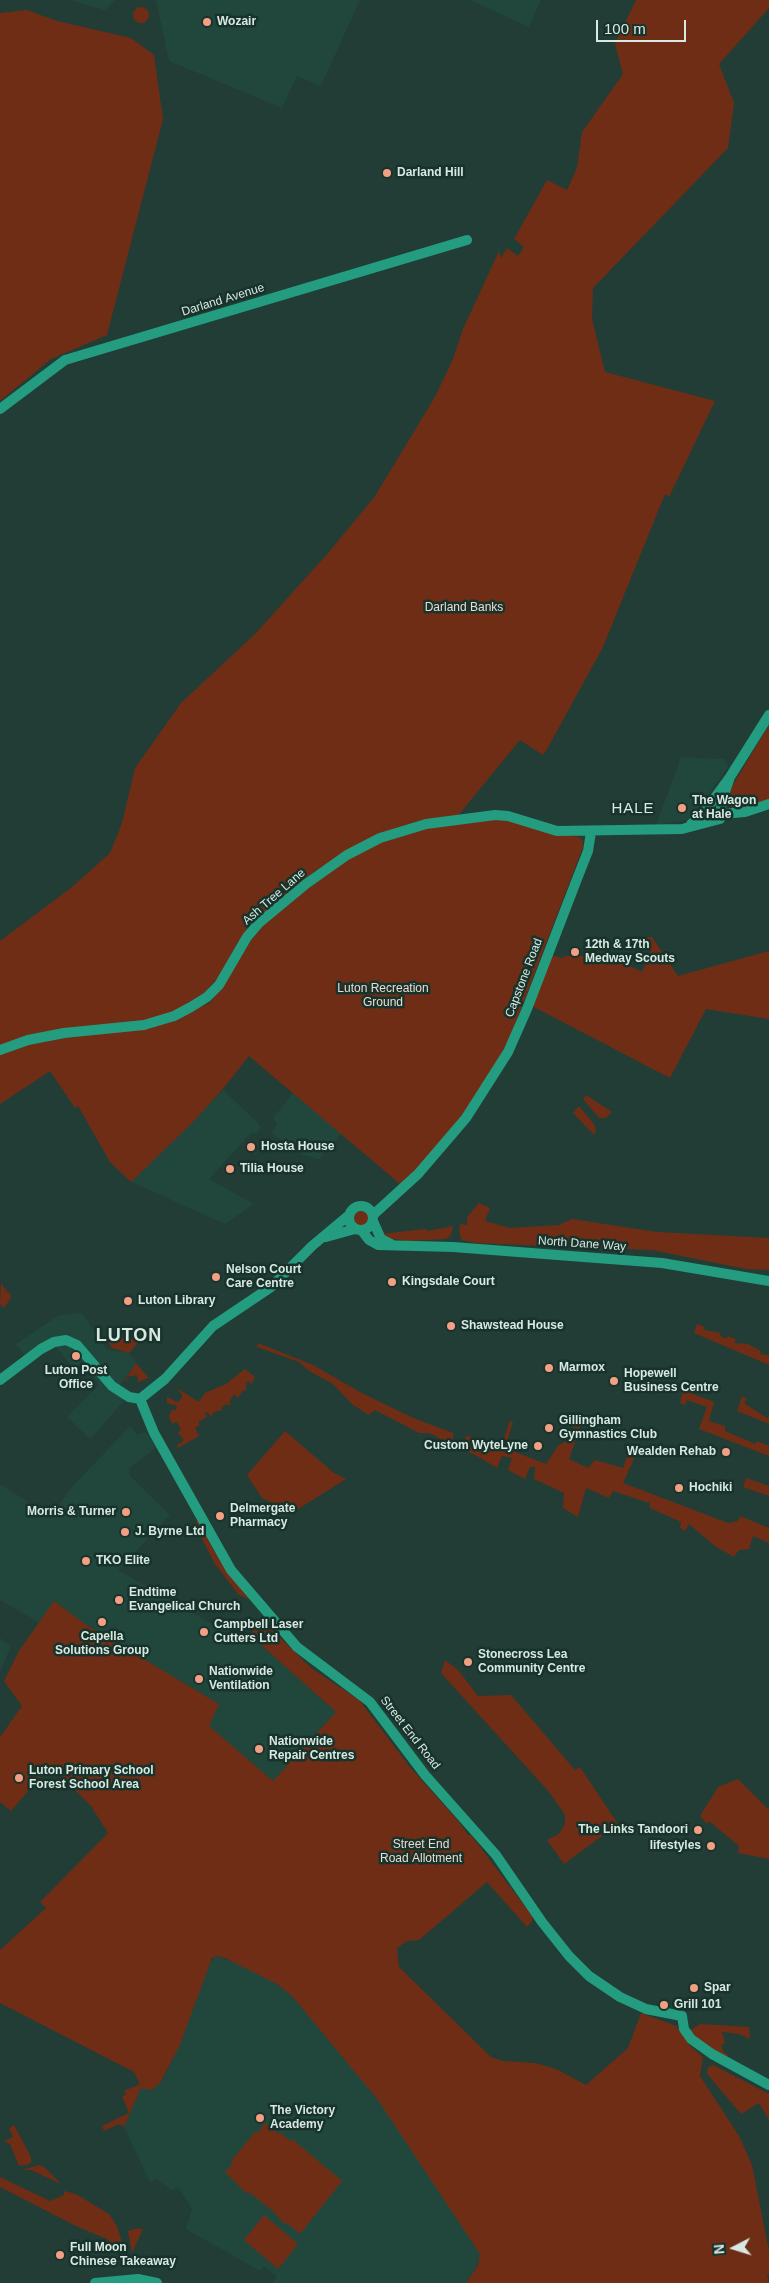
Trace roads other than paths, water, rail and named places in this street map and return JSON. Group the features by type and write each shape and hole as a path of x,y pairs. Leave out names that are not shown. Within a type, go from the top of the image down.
{"street":[{"name":"Darland Avenue","path":"0,409 65,360 467,240"},
{"path":"687,828 706,809 730,777 769,715"},
{"path":"591,832 687,828 710,821 718,821 730,777"},
{"path":"706,809 716,804 722,811 745,812 769,804"},
{"path":"706,809 706,818 710,821"},
{"name":"Ash Tree Lane","path":"0,1050 28,1040 64,1033 139,1026 167,1018 191,1007 207,997 219,985 247,937 259,923 306,884 340,860 380,838 426,824 495,815 508,816 557,831 591,832"},
{"name":"Capstone Road","path":"373,1218 439,1151 466,1118 508,1052 527,1009 583,865 591,832"},
{"name":"Capstone Road","path":"364,1207 396,1196"},
{"path":"0,1380 41,1349 54,1342 68,1340 77,1345 112,1386 129,1397 140,1399 165,1379 213,1326 272,1287 312,1246 354,1209 364,1207 373,1218 381,1239 392,1244"},
{"path":"349,1215 350,1223 358,1230"},
{"path":"323,1238 370,1226 373,1218"},
{"name":"North Dane Way","path":"358,1230 378,1245 392,1244 566,1254 662,1263 769,1281"},
{"name":"Street End Road","path":"140,1399 154,1433 225,1561 282,1630 313,1660 370,1702 425,1775 496,1854 556,1940 589,1976 633,2004 663,2014 682,2016 684,2029 691,2039 712,2054 769,2084"},
{"path":"95,2283 140,2279 157,2283"}],"place":[{"name":"Wozair","path":"207,22"},
{"name":"Darland Hill","path":"387,173"},
{"name":"The Wagon at Hale","path":"682,808"},
{"name":"12th & 17th Medway Scouts","path":"575,952"},
{"name":"Hosta House","path":"251,1147"},
{"name":"Tilia House","path":"230,1169"},
{"name":"Nelson Court Care Centre","path":"216,1277"},
{"name":"Kingsdale Court","path":"392,1282"},
{"name":"Luton Library","path":"128,1301"},
{"name":"Shawstead House","path":"451,1326"},
{"name":"Luton Post Office","path":"76,1356"},
{"name":"Marmox","path":"549,1368"},
{"name":"Hopewell Business Centre","path":"614,1381"},
{"name":"Gillingham Gymnastics Club","path":"549,1428"},
{"name":"Custom WyteLyne","path":"538,1446"},
{"name":"Wealden Rehab","path":"726,1452"},
{"name":"Hochiki","path":"679,1488"},
{"name":"Morris & Turner","path":"126,1512"},
{"name":"Delmergate Pharmacy","path":"220,1516"},
{"name":"J. Byrne Ltd","path":"125,1532"},
{"name":"TKO Elite","path":"86,1561"},
{"name":"Endtime Evangelical Church","path":"119,1600"},
{"name":"Capella Solutions Group","path":"102,1622"},
{"name":"Campbell Laser Cutters Ltd","path":"204,1632"},
{"name":"Stonecross Lea Community Centre","path":"468,1662"},
{"name":"Nationwide Ventilation","path":"199,1679"},
{"name":"Nationwide Repair Centres","path":"259,1749"},
{"name":"Luton Primary School Forest School Area","path":"19,1778"},
{"name":"The Links Tandoori","path":"698,1830"},
{"name":"lifestyles","path":"711,1846"},
{"name":"Spar","path":"694,1988"},
{"name":"Grill 101","path":"664,2005"},
{"name":"The Victory Academy","path":"260,2118"},
{"name":"Full Moon Chinese Takeaway","path":"60,2255"}],"district":[{"name":"HALE","path":"633,809"},
{"name":"LUTON","path":"129,1336"}],"park label":[{"name":"Darland Banks","path":"464,608"},
{"name":"Luton Recreation Ground","path":"383,996"},
{"name":"Street End Road Allotment","path":"421,1852"}]}
